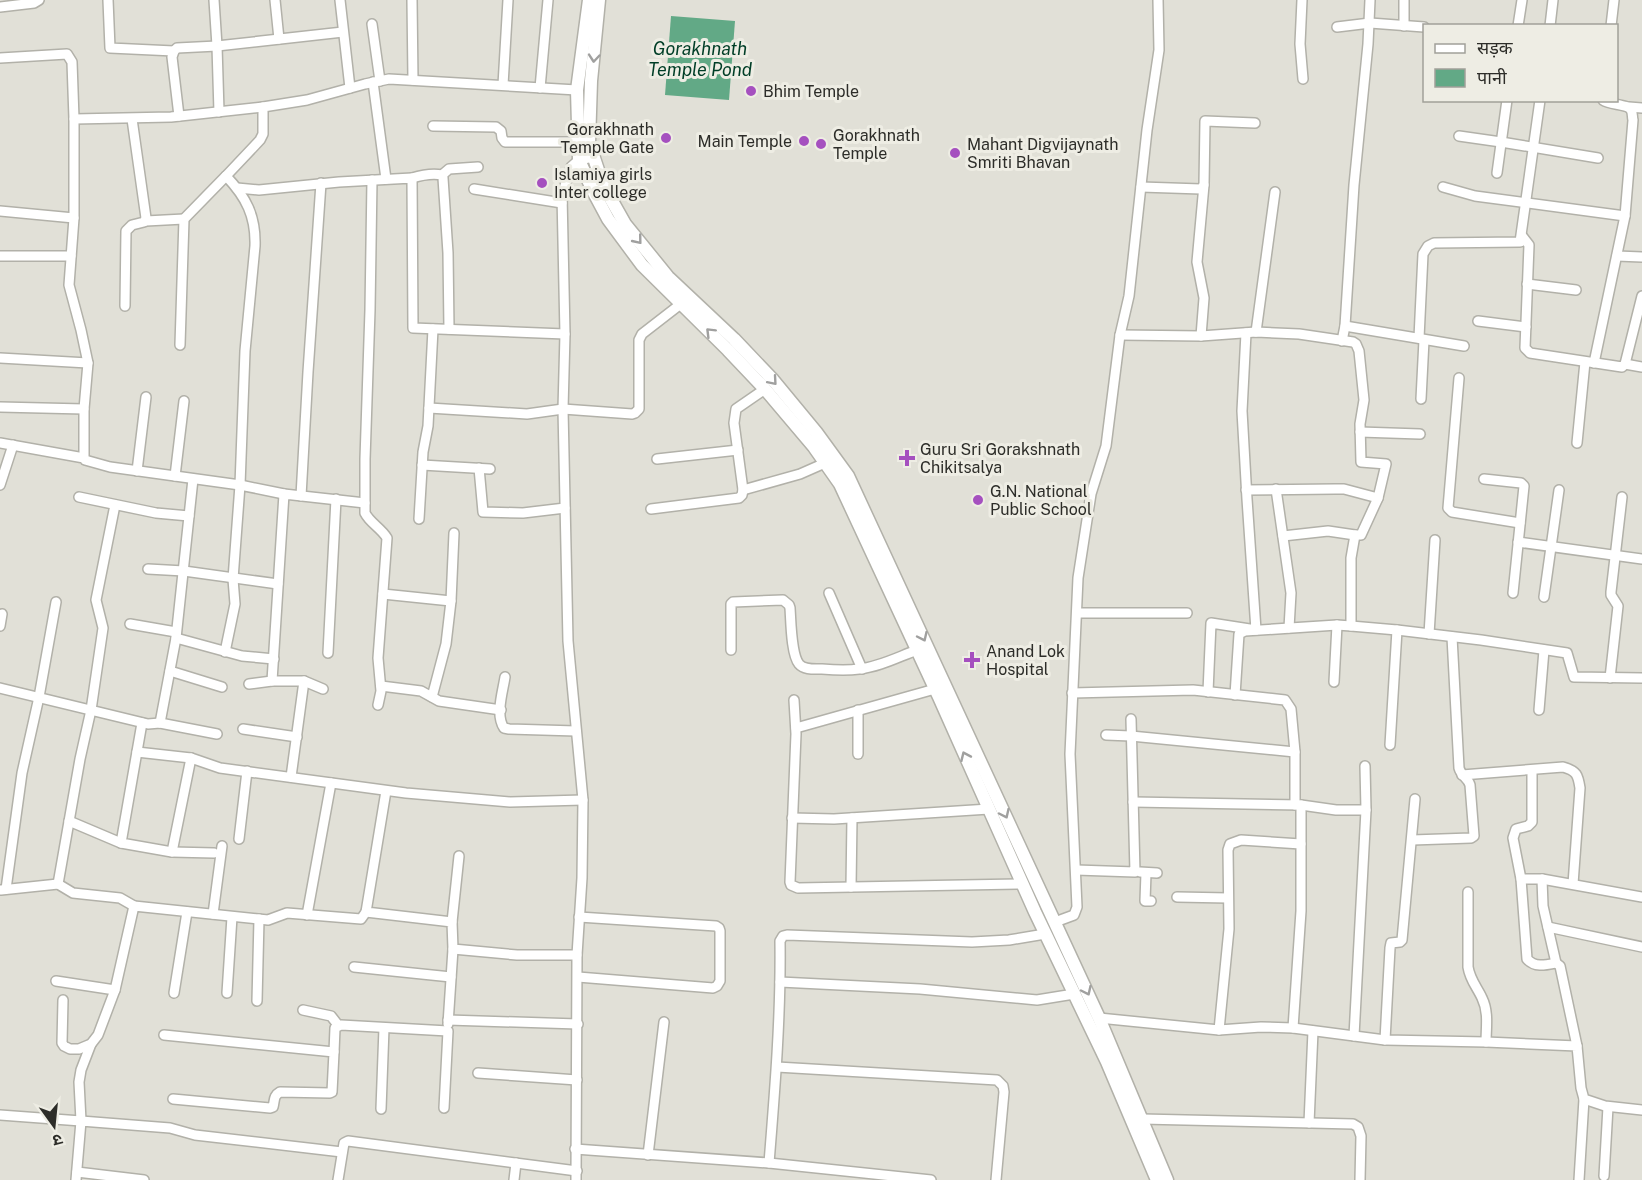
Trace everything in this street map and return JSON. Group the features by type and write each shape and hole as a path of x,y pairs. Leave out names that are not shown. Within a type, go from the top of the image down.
{"main road":[{"path":"589,0 578,90 579,160 592,191 608,219 642,266 682,303 765,389 814,447 840,484 1022,884 1107,1062 1157,1180"},
{"path":"599,0 591,81 589,143 603,185 625,224 668,277 734,339 773,380 844,470 1099,1018 1167,1180"}],"street":[{"path":"0,7 34,3 39,0"},
{"path":"108,0 110,48 174,51 177,48 218,46 343,32"},
{"path":"214,0 218,46 219,112"},
{"path":"275,0 279,39"},
{"path":"340,0 350,88"},
{"path":"412,0 413,81"},
{"path":"503,85 508,0"},
{"path":"540,88 548,0"},
{"path":"1055,922 1074,915 1077,911 1070,754 1078,578 1091,494 1106,446 1120,335 1129,296 1148,130 1160,50 1158,0"},
{"path":"1302,0 1300,44 1303,79"},
{"path":"1342,341 1370,23 1370,0"},
{"path":"1404,0 1404,26"},
{"path":"1516,0 1522,0 1518,24"},
{"path":"1550,24 1553,0"},
{"path":"1611,24 1614,0"},
{"path":"1337,27 1370,23 1423,27"},
{"path":"372,24 387,179"},
{"path":"174,51 172,57 178,116"},
{"path":"0,58 67,54 72,62 75,119 74,218 69,285 88,363 84,409 84,458"},
{"path":"75,119 132,119 263,107 307,100 389,79 578,90"},
{"path":"1497,174 1507,102"},
{"path":"1421,399 1423,254 1428,246 1434,243 1520,242 1540,102"},
{"path":"1606,102 1642,108"},
{"path":"180,345 184,219 260,140 263,134 263,107"},
{"path":"1577,443 1590,363 1625,216 1633,120 1632,110 1629,107"},
{"path":"132,119 146,221"},
{"path":"1201,336 1204,298 1197,262 1204,185 1205,121 1255,123"},
{"path":"433,126 496,127 501,131 502,138 506,142 579,142"},
{"path":"1459,136 1598,158"},
{"path":"338,1180 344,1143 348,1141 516,1164 577,1176 575,1149 577,955 582,878 583,800 568,641 562,409 565,334 562,195 571,167 579,160 593,157"},
{"path":"237,189 259,190 321,183 412,178 422,175 442,175 449,169 478,167"},
{"path":"442,175 448,253 449,329"},
{"path":"225,652 235,604 233,579 240,485 244,351 256,230 252,214 226,176"},
{"path":"412,178 413,328 565,334"},
{"path":"372,180 364,459 365,513 368,519 383,530 387,538 378,658 381,686 378,705"},
{"path":"301,496 321,183"},
{"path":"1141,187 1198,190 1204,185"},
{"path":"1443,186 1475,196 1625,216"},
{"path":"474,189 562,203"},
{"path":"1256,630 1242,397 1275,192"},
{"path":"0,211 74,218"},
{"path":"125,306 126,231 132,225 146,221 184,219"},
{"path":"1522,236 1528,245 1525,348 1530,353 1590,363 1642,367"},
{"path":"0,256 71,256"},
{"path":"1617,256 1642,257"},
{"path":"1527,284 1576,290"},
{"path":"1625,364 1642,296"},
{"path":"429,408 527,414 562,409 635,413 639,409 639,340 642,334 682,303"},
{"path":"1478,321 1526,327"},
{"path":"1345,326 1464,346"},
{"path":"419,519 423,452 428,426 433,329"},
{"path":"1120,335 1299,334 1356,344 1359,351 1364,400 1360,419 1361,462 1386,465 1378,498 1361,535 1328,531 1283,536"},
{"path":"0,358 88,363"},
{"path":"1458,378 1448,508 1452,512 1520,523"},
{"path":"651,509 739,498 742,495 734,414 736,409 765,389"},
{"path":"137,471 146,398"},
{"path":"175,476 184,401"},
{"path":"0,407 84,409"},
{"path":"1360,432 1420,434"},
{"path":"0,443 84,458 90,462 137,471 240,485 284,494 365,503"},
{"path":"0,485 13,444"},
{"path":"657,459 738,450"},
{"path":"743,490 800,474 825,463"},
{"path":"422,465 490,469"},
{"path":"479,468 483,512 524,513 565,508"},
{"path":"160,723 176,635 194,479"},
{"path":"1484,479 1523,484 1513,593"},
{"path":"1276,489 1291,593 1289,628"},
{"path":"1246,490 1344,489 1378,498"},
{"path":"1544,597 1559,490"},
{"path":"272,681 284,494"},
{"path":"79,497 156,513 189,516"},
{"path":"1610,678 1618,606 1611,592 1622,497"},
{"path":"328,654 336,500"},
{"path":"58,884 91,710 103,627 96,600 115,505"},
{"path":"432,697 446,645 451,601 454,533"},
{"path":"1351,626 1350,558 1355,535"},
{"path":"1429,634 1435,540"},
{"path":"1518,543 1642,559"},
{"path":"148,569 184,571 278,584"},
{"path":"828,593 862,669"},
{"path":"383,594 451,601"},
{"path":"731,650 731,604 733,602 783,600 789,604 790,608 797,662 809,669 862,669 917,650"},
{"path":"56,602 39,697 22,773 3,890 58,884 73,893 120,898 134,906 259,920 268,920 287,913 361,919 366,912 386,790"},
{"path":"1077,613 1187,613"},
{"path":"0,626 2,614"},
{"path":"1208,692 1211,623 1256,630"},
{"path":"130,624 176,635 225,652 274,659"},
{"path":"1235,695 1239,634 1245,631 1337,625 1397,630 1567,653 1574,677 1642,678"},
{"path":"1334,682 1337,625"},
{"path":"1390,745 1397,630"},
{"path":"1412,840 1471,838 1474,836 1470,785 1459,768 1452,637"},
{"path":"1539,710 1544,650"},
{"path":"170,671 222,687"},
{"path":"505,677 501,710 502,725 508,729 576,730"},
{"path":"291,777 304,681"},
{"path":"249,684 304,681 323,689"},
{"path":"381,686 421,691 440,701 501,710"},
{"path":"0,688 142,723 160,723 217,734"},
{"path":"796,728 935,689"},
{"path":"1072,693 1176,690 1208,692 1285,699 1291,708 1300,844 1300,911 1293,1028"},
{"path":"794,699 796,728 791,885 798,888 1022,884"},
{"path":"858,710 858,754"},
{"path":"1131,718 1135,872"},
{"path":"121,843 142,723"},
{"path":"243,729 297,737"},
{"path":"1106,735 1295,752"},
{"path":"137,752 191,758 220,768 386,790 510,802 583,800"},
{"path":"172,852 191,758"},
{"path":"1354,1036 1366,810 1365,766"},
{"path":"1462,775 1563,767 1572,770 1578,776 1580,788 1573,884"},
{"path":"1532,770 1532,822 1528,826 1516,829 1513,838 1521,879 1527,959 1536,965 1556,963"},
{"path":"238,839 247,771"},
{"path":"307,915 331,783"},
{"path":"1385,1040 1390,948 1391,943 1402,940 1415,799"},
{"path":"1133,802 1298,805 1336,810 1366,810"},
{"path":"792,818 834,819 989,809"},
{"path":"851,887 852,818"},
{"path":"69,821 121,843 172,852 214,853"},
{"path":"1220,1030 1229,929 1228,850 1230,844 1241,840 1300,844"},
{"path":"213,914 222,846"},
{"path":"444,1108 453,949 452,922 459,856"},
{"path":"1076,870 1157,873"},
{"path":"1146,873 1145,901 1150,901"},
{"path":"1521,879 1542,879 1642,897"},
{"path":"1542,879 1543,906 1556,963 1562,971 1577,1046 1584,1099 1579,1180"},
{"path":"1468,892 1468,967 1469,975 1485,1007 1486,1042"},
{"path":"1177,897 1228,898"},
{"path":"134,906 115,990 98,1035 91,1044 81,1070 79,1082 81,1121 76,1176 144,1180"},
{"path":"174,993 187,912"},
{"path":"366,912 452,922"},
{"path":"227,993 232,916"},
{"path":"578,977 713,988 720,981 720,932 716,926 579,917"},
{"path":"257,1001 259,920"},
{"path":"1548,927 1642,947"},
{"path":"769,1163 777,1067 780,941 783,936 972,942 1009,940 1046,934"},
{"path":"453,949 517,955 577,955"},
{"path":"354,967 451,977"},
{"path":"56,981 115,990"},
{"path":"780,982 920,989 1037,1000 1074,994"},
{"path":"63,1000 63,1045 70,1049 79,1049 91,1044"},
{"path":"303,1010 331,1016 338,1025 448,1031"},
{"path":"1099,1018 1220,1030 1261,1027 1293,1028 1385,1040 1577,1046"},
{"path":"448,1020 578,1024"},
{"path":"648,1155 664,1022"},
{"path":"173,1100 270,1108 273,1107 276,1094 280,1092 330,1093 332,1092 335,1028 338,1025"},
{"path":"381,1109 384,1028"},
{"path":"1309,1123 1313,1031"},
{"path":"164,1035 334,1052"},
{"path":"777,1067 997,1080 1003,1086 1004,1092 996,1180"},
{"path":"478,1073 577,1080"},
{"path":"1584,1099 1608,1107 1642,1110"},
{"path":"1604,1176 1608,1107"},
{"path":"0,1115 170,1128 195,1135 342,1152"},
{"path":"1142,1119 1353,1124 1358,1127 1361,1136 1360,1180"},
{"path":"575,1149 769,1163 886,1178 931,1180"},
{"path":"514,1180 516,1164"}],"water":[{"name":"Gorakhnath Temple Pond","path":"671,16 735,21 729,100 665,95"}],"place":[{"name":"Bhim Temple","path":"751,91"},
{"name":"Gorakhnath Temple Gate","path":"666,138"},
{"name":"Main Temple","path":"804,141"},
{"name":"Gorakhnath Temple","path":"821,144"},
{"name":"Mahant Digvijaynath Smriti Bhavan","path":"955,153"},
{"name":"Islamiya girls Inter college","path":"542,183"},
{"name":"Guru Sri Gorakshnath Chikitsalya","path":"907,458"},
{"name":"G.N. National Public School","path":"978,500"},
{"name":"Anand Lok Hospital","path":"972,660"}]}
